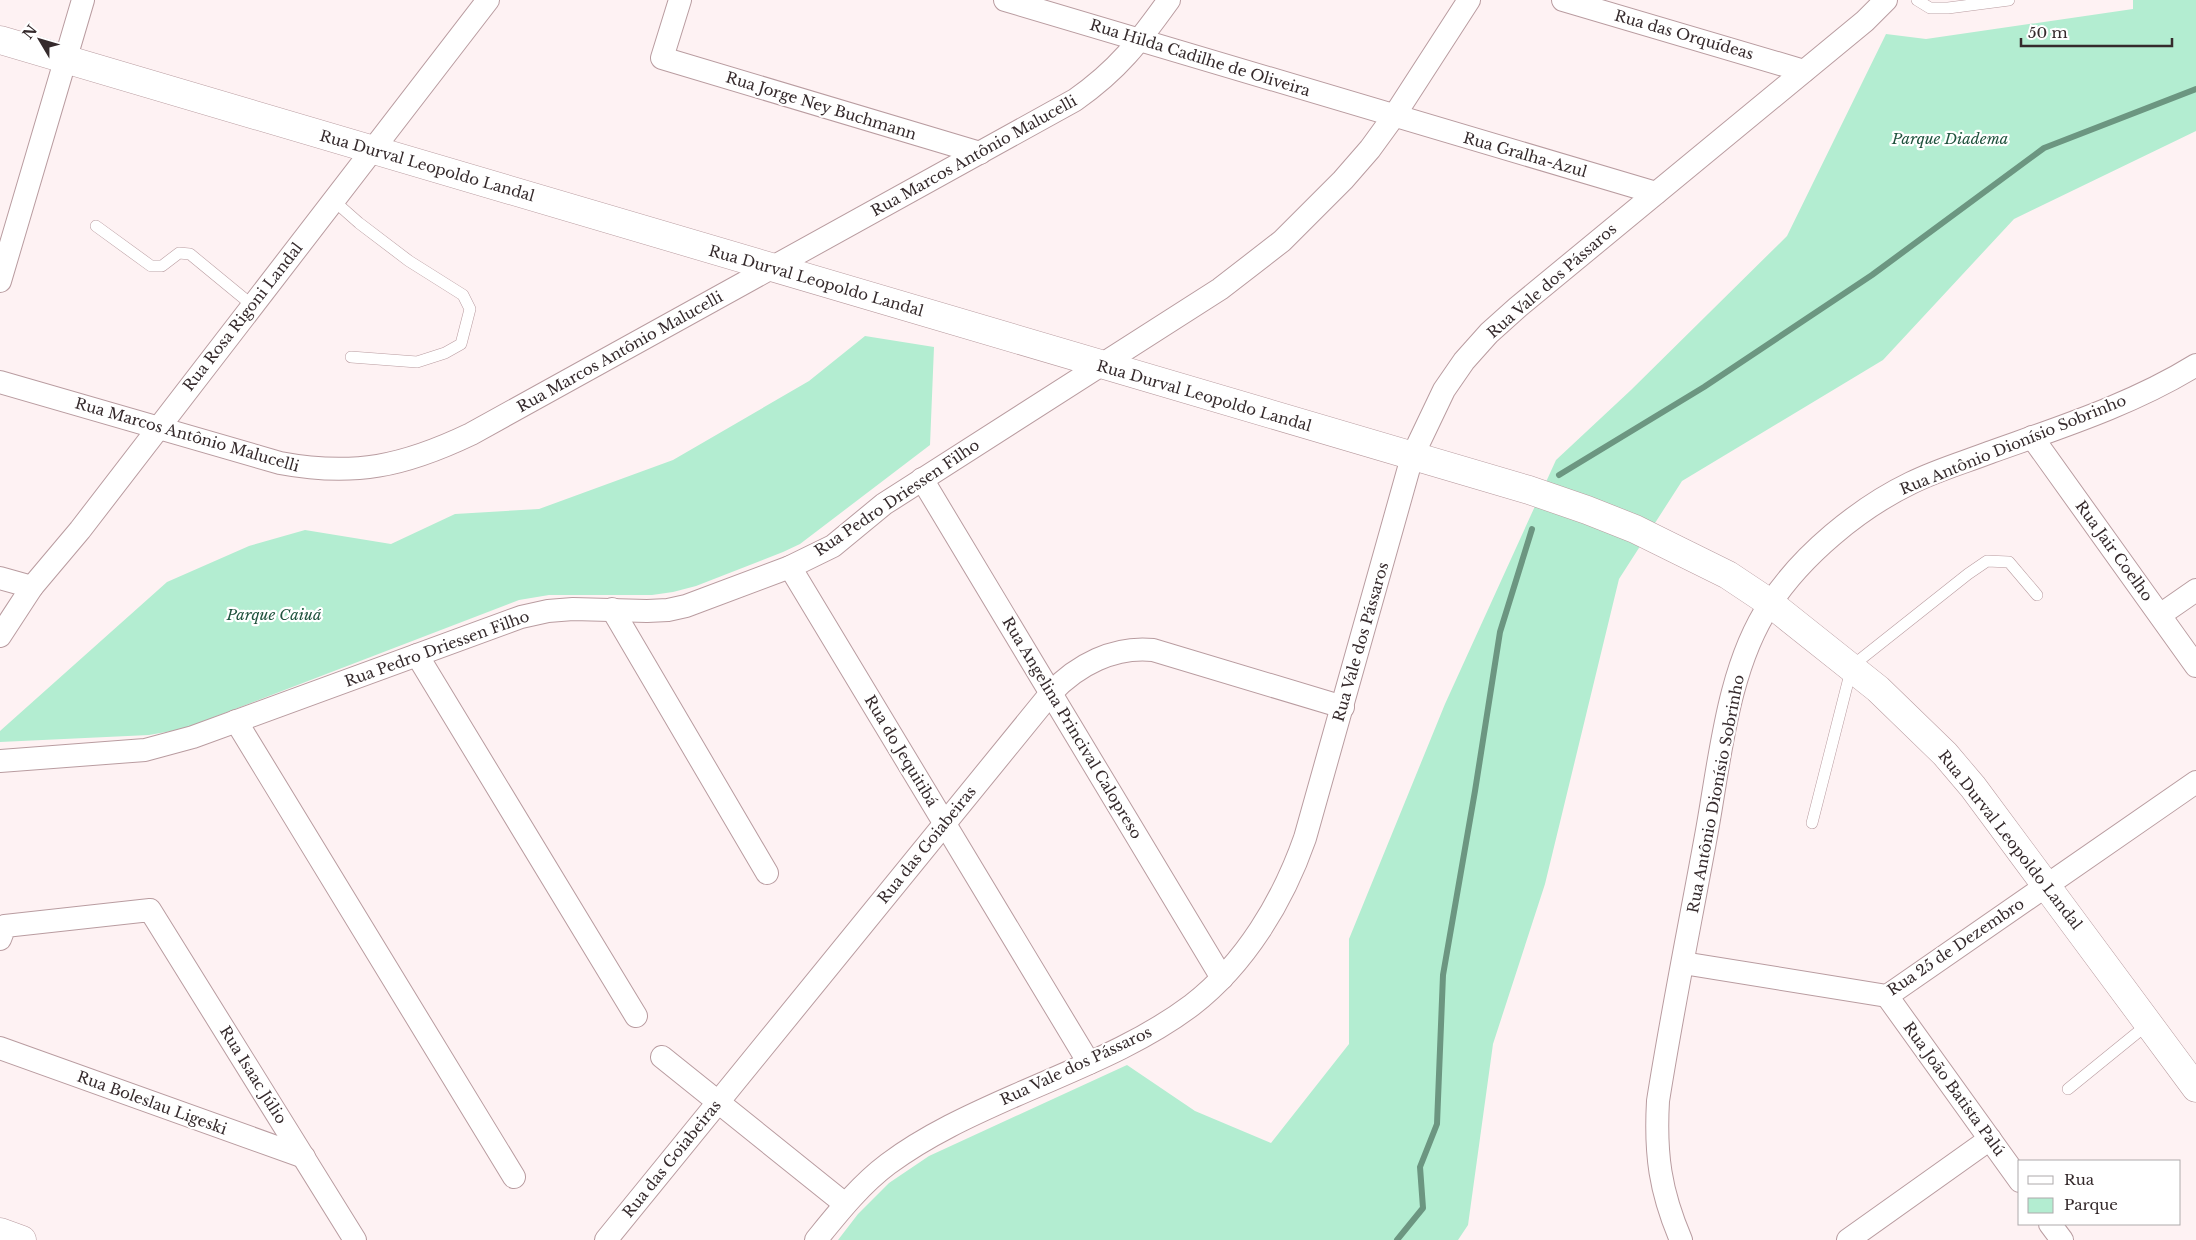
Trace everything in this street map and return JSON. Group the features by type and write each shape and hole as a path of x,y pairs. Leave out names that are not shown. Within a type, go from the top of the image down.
{"street":[{"path":"0,281 83,0"},
{"name":"Rua Jorge Ney Buchmann","path":"680,0 662,58 980,154"},
{"name":"Rua Hilda Cadilhe de Oliveira","path":"1005,0 1394,116"},
{"name":"Rua Marcos Antônio Malucelli","path":"0,382 280,463 309,468 344,470 370,468 412,459 471,434 1057,111 1091,89 1121,64 1169,0"},
{"name":"Rua Pedro Driessen Filho","path":"0,761 146,750 180,742 521,617 573,609 668,610 686,606 790,567 833,546 884,504 1220,289 1282,241 1344,180 1394,116 1469,0"},
{"name":"Rua das Orquídeas","path":"1563,0 1804,70"},
{"name":"Rua Vale dos Pássaros","path":"816,1240 845,1204 888,1164 914,1146 984,1109 1125,1046 1172,1019 1197,1000 1222,978 1238,960 1270,914 1298,860 1343,708 1412,457 1444,390 1464,361 1489,333 1518,307 1865,21 1886,0"},
{"name":"Rua Rosa Rigoni Landal","path":"0,636 32,587 80,530 372,150 480,2"},
{"name":"Rua Durval Leopoldo Landal","path":"0,40 1529,490 1635,529 1728,575 1770,603 1852,666 1912,720 1945,754 1978,794 2196,1088"},
{"name":"Rua Gralha-Azul","path":"1394,116 1656,193"},
{"name":"Rua Antônio Dionísio Sobrinho","path":"1681,1240 1662,1189 1656,1131 1663,1071 1725,733 1744,656 1770,603 1794,574 1824,544 1885,496 1933,473 2032,438 2124,402 2159,386 2196,365"},
{"name":"Rua Jair Coelho","path":"2032,438 2196,666"},
{"name":"Rua Angelina Princival Calopreso","path":"922,479 1222,978"},
{"name":"Rua do Jequitibá","path":"790,567 1089,1062"},
{"path":"0,578 32,587"},
{"path":"2160,615 2196,590"},
{"path":"612,609 767,873"},
{"name":"Rua das Goiabeiras","path":"606,1240 1050,693 1075,671 1117,652 1137,649 1169,653 1343,708"},
{"path":"417,655 636,1016"},
{"path":"236,721 514,1177"},
{"name":"Rua 25 de Dezembro","path":"1683,963 1887,996 2196,782"},
{"name":"Rua Isaac Júlio","path":"0,939 5,926 150,910 355,1240"},
{"name":"Rua João Batista Palú","path":"1887,996 2018,1178"},
{"name":"Rua Boleslau Ligeski","path":"0,1048 304,1157"},
{"path":"662,1057 845,1204"},
{"path":"1861,1236 1990,1139"},
{"path":"2051,1225 2062,1240"},
{"path":"0,1232 22,1240"}],"lane":[{"path":"1917,0 1930,8 1948,8 2009,0"},
{"path":"333,200 359,223 409,261 463,295 470,309 461,344 445,353 417,362 351,357"},
{"path":"96,226 151,266 162,266 178,253 190,254 252,305"},
{"path":"1812,823 1852,666 1968,574 1987,562 2009,562 2037,595"},
{"path":"2068,1089 2148,1023"}],"green space":[{"name":"Parque Diadema","path":"2133,0 2196,0 2196,131 2014,219 1883,360 1682,481 1619,579 1545,884 1493,1044 1468,1225 1458,1240 838,1240 858,1214 889,1183 929,1156 1127,1065 1195,1111 1271,1143 1349,1044 1349,939 1445,704 1556,460 1631,390 1787,236 1886,34 1926,39 2133,9"},
{"name":"Parque Caiuá","path":"865,336 934,347 930,445 800,544 783,552 696,586 673,592 652,595 549,595 519,600 183,729 149,735 0,742 0,731 167,582 249,546 305,530 391,544 455,514 539,509 673,460 809,381"}],"waterway":[{"path":"1559,475 1704,387 1872,275 2044,148 2196,89"},
{"path":"1397,1240 1423,1208 1420,1167 1437,1124 1443,975 1500,632 1532,529"}]}
